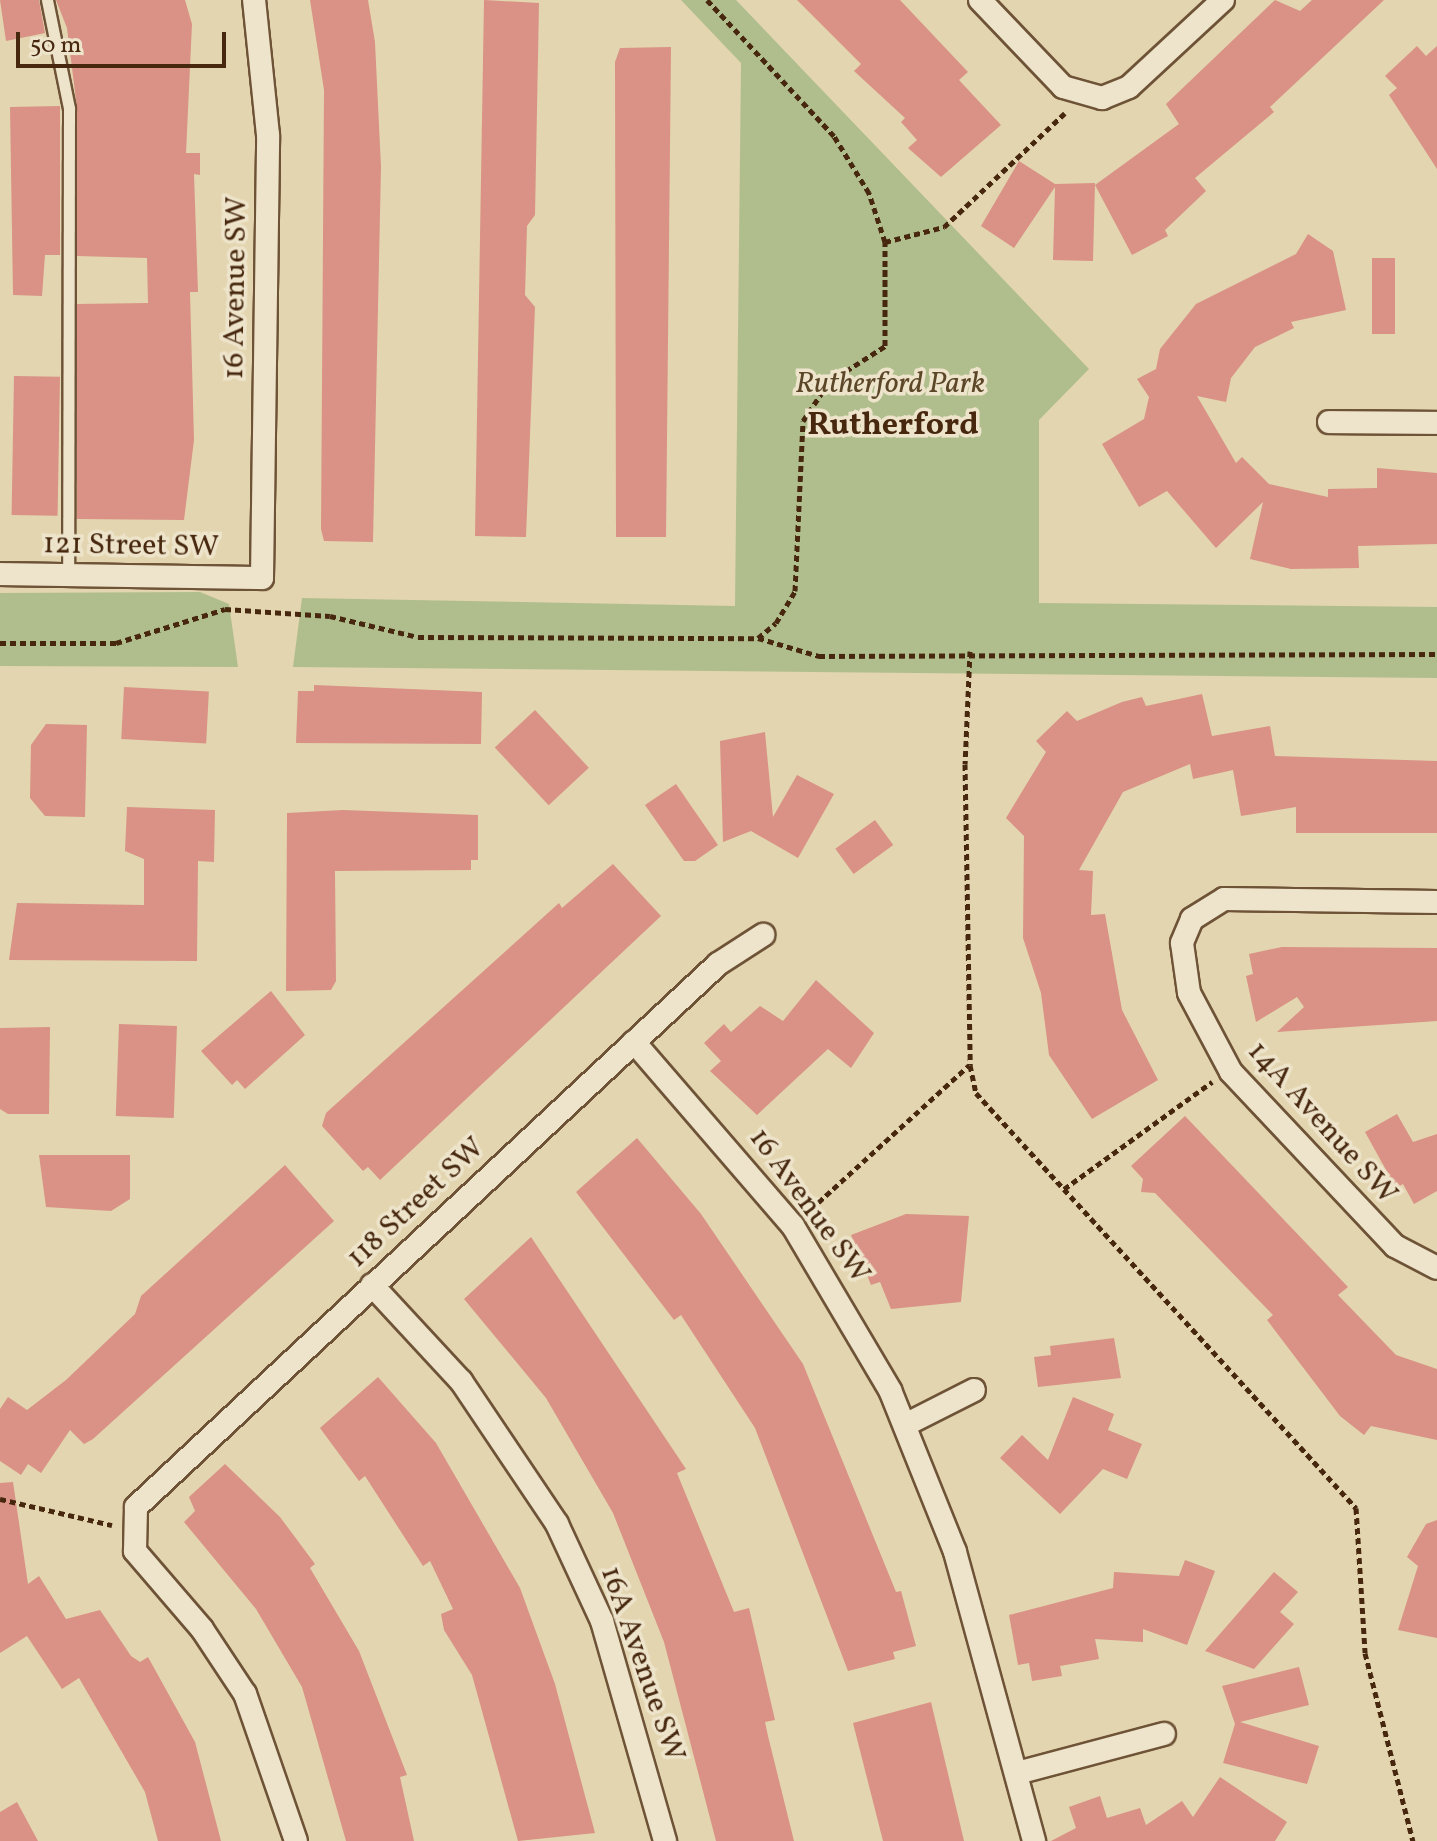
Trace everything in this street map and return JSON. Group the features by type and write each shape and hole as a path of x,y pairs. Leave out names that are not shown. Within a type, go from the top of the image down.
{"street":[{"name":"16 Avenue SW","path":"254,0 268,135 262,578"},
{"path":"980,0 1063,87 1083,96 1102,98 1129,87 1223,0"},
{"path":"1329,422 1437,423"},
{"name":"121 Street SW","path":"0,574 262,578"},
{"name":"14A Avenue SW","path":"1437,902 1239,898 1206,905 1186,930 1184,966 1199,1019 1231,1072 1395,1246 1437,1268"},
{"name":"118 Street SW","path":"130,1530 142,1498 718,964 763,935"},
{"name":"16 Avenue SW","path":"634,1042 793,1226 907,1424 964,1579 1034,1841"},
{"name":"16A Avenue SW","path":"372,1285 477,1401 557,1524 602,1621 665,1841"},
{"path":"907,1424 974,1390"},
{"path":"130,1530 135,1551 202,1629 245,1694 296,1841"},
{"path":"1017,1773 1164,1734"}],"lane":[{"path":"47,0 69,108 68,575"}],"path":[{"path":"707,0 834,136 869,193 885,242 885,346 829,382 807,410 799,444 795,591 783,616 758,638"},
{"path":"885,242 944,227 1083,96"},
{"path":"0,643 116,643 225,609 330,616 418,637 758,638 819,656 970,651 1437,654"},
{"path":"970,651 970,1065 987,1108 1356,1508 1365,1653 1413,1841"},
{"path":"793,1226 970,1065"},
{"path":"1064,1189 1231,1072"},
{"path":"0,1499 130,1530"}],"green space":[{"name":"Rutherford Park","path":"681,0 736,0 1089,369 1039,420 1039,603 1437,607 1437,678 293,667 302,598 735,606 741,63"},
{"path":"200,592 229,604 238,667 0,666 0,593"}],"building":[{"path":"0,0 39,0 45,33 6,41"},
{"path":"56,0 185,0 192,24 186,153 200,153 200,175 194,174 198,292 190,292 194,440 184,520 77,519 77,304 148,303 147,258 77,256 77,108 67,28"},
{"path":"310,0 368,0 375,42 381,167 373,542 324,541 321,529 324,90"},
{"path":"484,0 539,3 535,215 527,226 525,295 535,307 526,537 475,536"},
{"path":"797,0 900,0 968,72 959,80 1001,125 941,177 908,148 917,140 901,122 905,118 854,71 861,64"},
{"path":"1275,0 1300,11 1312,0 1384,0 1270,107 1274,112 1195,178 1206,191 1165,230 1168,236 1132,255 1095,185 1179,124 1166,104"},
{"path":"1417,46 1426,56 1437,46 1437,169 1389,95 1397,88 1385,76"},
{"path":"671,47 666,537 616,537 615,62 620,48"},
{"path":"60,106 60,255 45,255 42,296 13,295 10,107"},
{"path":"1019,161 1055,184 1095,183 1093,261 1053,260 1055,187 1014,248 981,226"},
{"path":"1308,234 1333,251 1346,310 1291,322 1294,328 1255,347 1231,378 1226,402 1197,396 1236,463 1242,457 1269,484 1328,497 1328,489 1377,488 1377,468 1437,473 1437,544 1358,546 1359,568 1291,569 1250,559 1263,502 1216,548 1167,491 1139,507 1102,444 1144,419 1149,397 1137,379 1156,369 1160,349 1196,304 1296,254"},
{"path":"1372,258 1395,258 1395,334 1372,334"},
{"path":"14,376 60,377 58,516 12,515"},
{"path":"314,685 482,692 481,744 296,743 298,691 314,691"},
{"path":"124,687 209,691 206,743 121,739"},
{"path":"1202,694 1212,736 1270,726 1275,756 1437,761 1437,833 1296,833 1296,807 1241,816 1233,770 1193,779 1190,764 1123,792 1079,870 1093,871 1091,915 1105,914 1122,1010 1158,1080 1092,1119 1049,1055 1041,993 1023,938 1024,836 1006,818 1046,752 1036,741 1067,711 1077,721 1142,697 1146,706"},
{"path":"535,710 589,768 549,805 495,748"},
{"path":"46,724 87,725 85,817 45,816 30,798 31,745"},
{"path":"765,732 773,817 797,775 834,794 798,858 751,831 723,842 720,741"},
{"path":"676,784 718,845 695,861 684,861 645,805"},
{"path":"127,807 215,810 214,862 198,861 197,961 9,960 17,903 144,905 144,859 125,851"},
{"path":"343,810 478,815 478,860 471,860 471,870 335,871 336,981 331,990 286,991 287,813"},
{"path":"875,820 893,845 854,874 835,849"},
{"path":"613,864 661,916 380,1180 368,1167 363,1171 322,1126 326,1113 559,903 562,908"},
{"path":"1282,947 1437,948 1437,1021 1277,1032 1304,1007 1297,997 1256,1022 1246,976 1253,974 1249,954"},
{"path":"816,980 874,1033 851,1068 828,1049 757,1115 710,1071 721,1061 704,1043 724,1024 731,1032 760,1006 783,1021"},
{"path":"271,991 305,1035 245,1089 237,1080 232,1085 201,1051"},
{"path":"119,1024 177,1026 174,1118 116,1116"},
{"path":"50,1027 49,1114 8,1114 0,1109 0,1028"},
{"path":"1397,1114 1413,1142 1437,1134 1437,1191 1414,1204 1403,1184 1396,1188 1365,1132"},
{"path":"1185,1116 1348,1287 1338,1295 1396,1355 1437,1369 1437,1440 1371,1426 1364,1435 1340,1416 1267,1320 1273,1315 1155,1193 1141,1192 1143,1179 1131,1166"},
{"path":"637,1138 701,1214 803,1364 896,1592 901,1591 916,1646 893,1652 895,1659 848,1671 755,1428 681,1315 674,1320 576,1192"},
{"path":"39,1155 130,1155 130,1199 111,1211 46,1207"},
{"path":"285,1165 334,1221 93,1439 84,1444 70,1430 41,1473 28,1464 21,1475 0,1461 0,1409 8,1397 27,1410 66,1380 135,1314 141,1296"},
{"path":"906,1214 969,1216 961,1302 891,1309 880,1282 871,1285 851,1235"},
{"path":"531,1237 686,1469 677,1473 734,1612 749,1608 775,1720 765,1722 794,1841 716,1841 664,1642 613,1513 546,1398 464,1299"},
{"path":"1114,1338 1121,1378 1038,1387 1034,1357 1051,1355 1050,1346"},
{"path":"378,1377 436,1443 520,1588 555,1684 595,1833 518,1841 472,1675 444,1630 441,1614 453,1609 430,1561 423,1566 365,1476 359,1481 320,1428"},
{"path":"1073,1397 1114,1414 1108,1430 1142,1444 1127,1479 1103,1469 1060,1514 1000,1458 1022,1435 1048,1460"},
{"path":"225,1464 280,1517 315,1564 310,1568 359,1651 407,1775 400,1777 414,1841 346,1841 302,1687 256,1609 184,1522 195,1511 189,1497"},
{"path":"13,1482 28,1584 39,1576 66,1619 100,1610 131,1656 140,1662 148,1657 195,1742 221,1841 158,1841 145,1792 79,1678 62,1689 27,1636 0,1653 0,1483"},
{"path":"1437,1520 1437,1638 1398,1630 1418,1566 1407,1557 1426,1524"},
{"path":"1185,1560 1215,1571 1187,1645 1143,1629 1143,1642 1095,1639 1099,1659 1060,1666 1062,1676 1032,1681 1029,1663 1018,1665 1009,1615 1113,1588 1114,1572 1179,1576"},
{"path":"1274,1572 1298,1592 1280,1612 1294,1624 1254,1669 1205,1651"},
{"path":"1299,1667 1309,1705 1240,1722 1319,1746 1307,1784 1223,1763 1235,1724 1222,1686"},
{"path":"931,1702 964,1841 883,1841 853,1723"},
{"path":"1220,1777 1287,1822 1275,1841 1051,1841 1076,1828 1069,1807 1100,1796 1107,1818 1140,1808 1146,1825 1182,1801 1193,1817"},
{"path":"17,1802 38,1841 0,1841 0,1812"}],"district":[{"name":"Rutherford","path":"893,426"}]}
